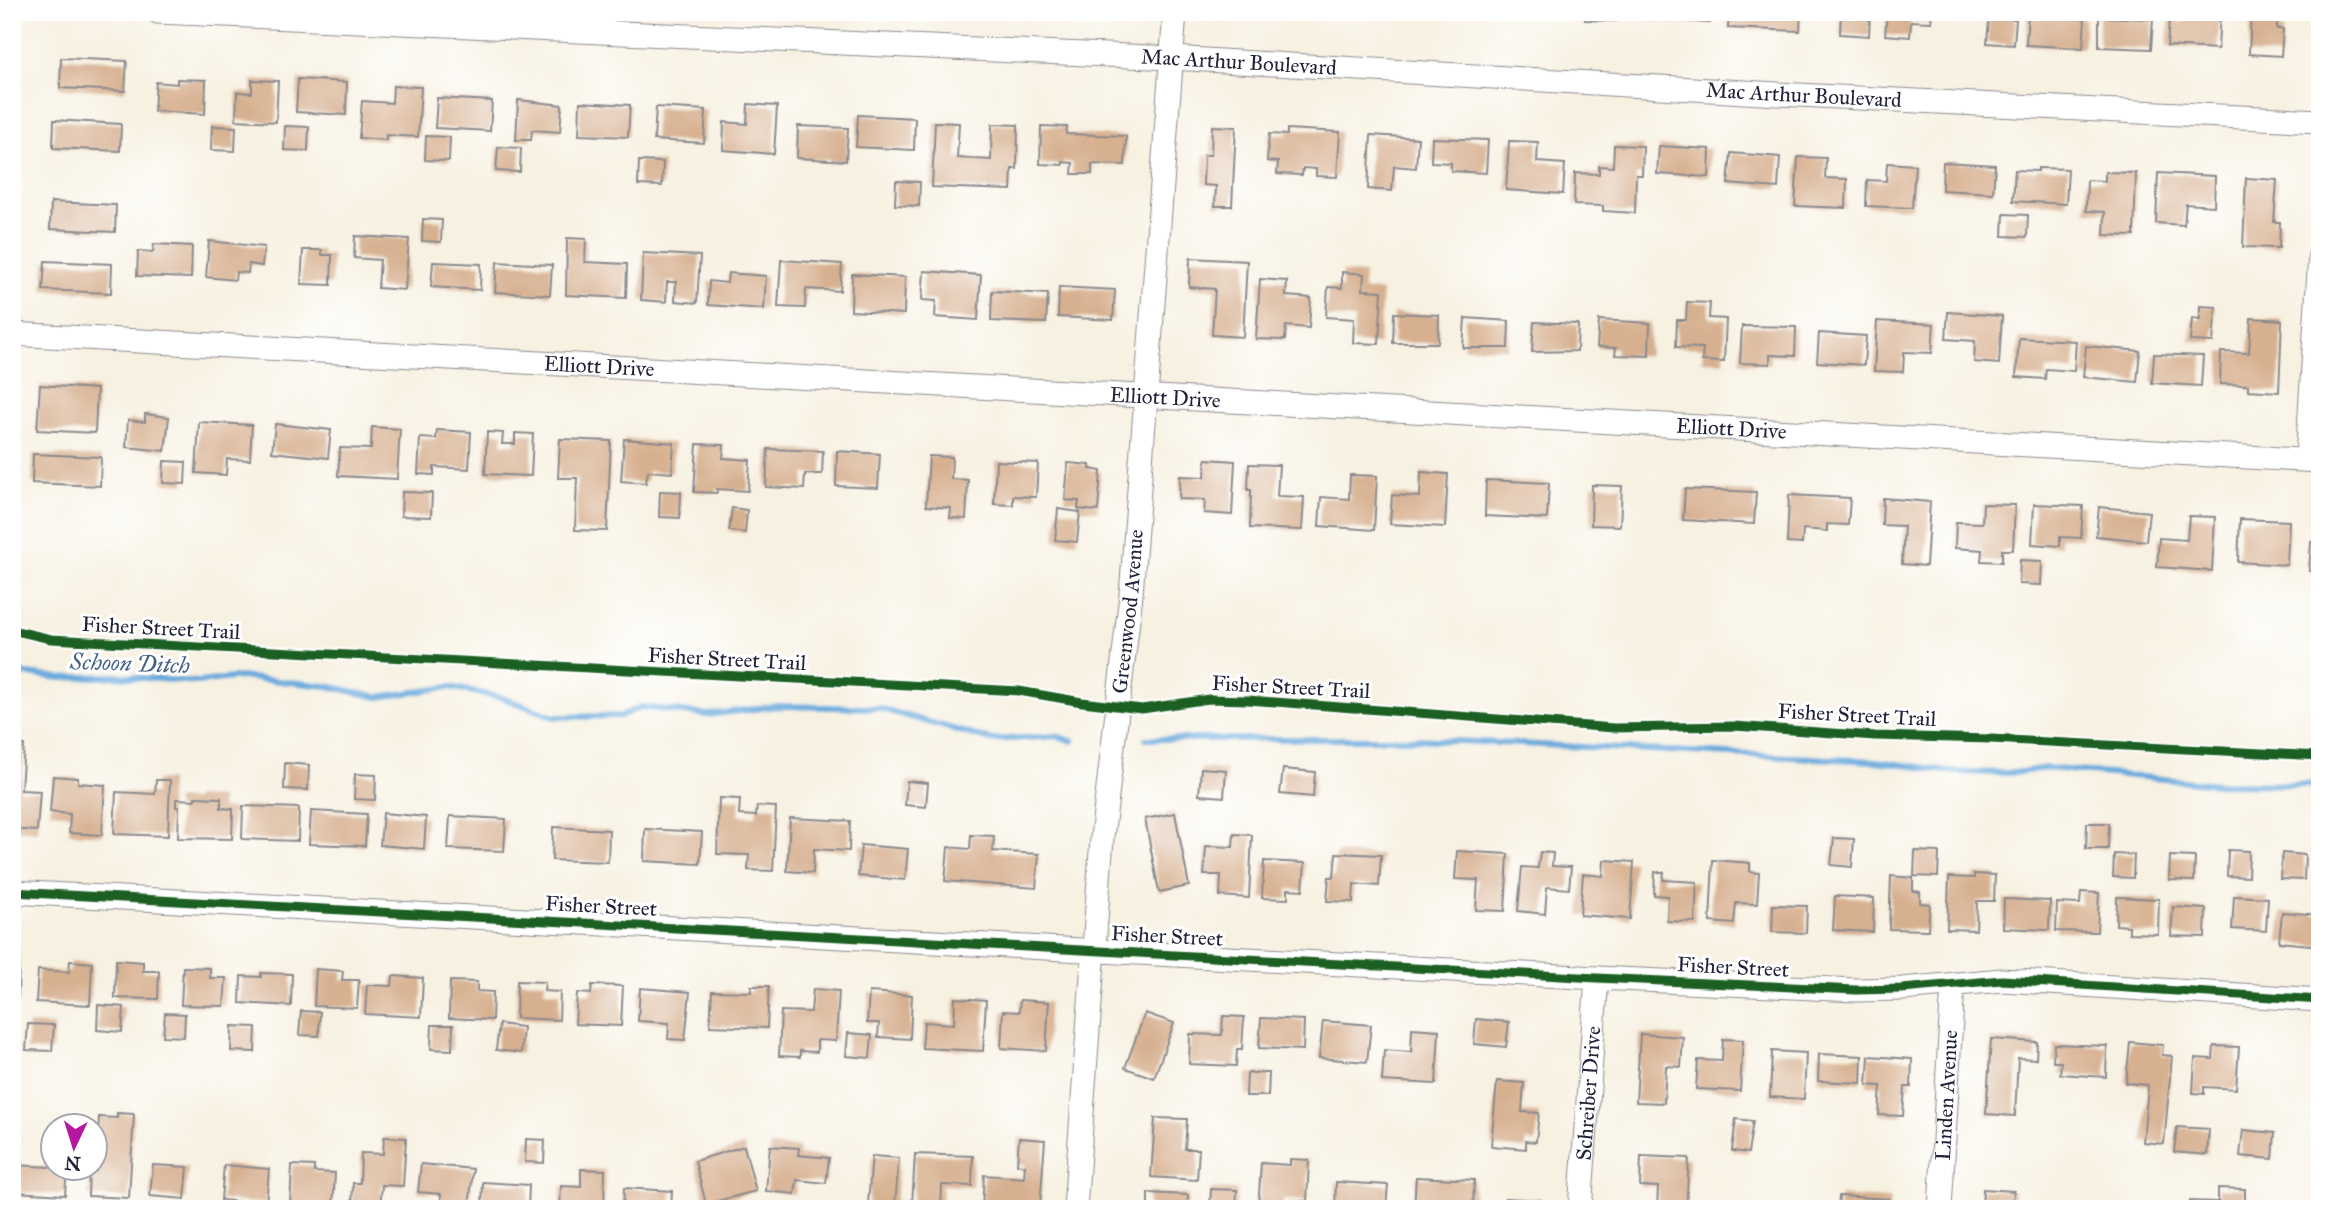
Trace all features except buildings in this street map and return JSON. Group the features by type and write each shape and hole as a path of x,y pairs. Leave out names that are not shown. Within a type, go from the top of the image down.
{"street":[{"name":"Mac Arthur Boulevard","path":"158,12 1172,58 1778,94 2320,121"},
{"name":"Greenwood Avenue","path":"1075,1209 1102,838 1131,595 1175,12"},
{"path":"2313,461 2320,255"},
{"name":"Elliott Drive","path":"12,334 2313,461"},
{"name":"Fisher Street","path":"12,892 1597,978 1856,990 2002,980 2320,1000"},
{"name":"Schreiber Drive","path":"1580,1209 1597,978"},
{"name":"Linden Avenue","path":"1940,1209 1953,984"}],"waterway":[{"name":"Schoon Ditch","path":"12,672 60,678 117,676 199,682 240,677 327,686 378,697 450,687 503,698 555,717 620,716 641,707 708,715 776,706 879,708 991,740 1057,736 1072,741"},
{"name":"Schoon Ditch","path":"1146,739 1416,739 1876,761 1955,772 2014,773 2046,768 2217,784 2320,785"}],"cycle path":[{"name":"Fisher Street Trail","path":"12,630 51,639 1019,691 1142,709 1209,699 1248,700 1614,728 1734,726 1875,736 1991,739 2320,756"},
{"path":"12,892 1597,978 1856,990 1902,989 2002,980 2320,1000"}]}
